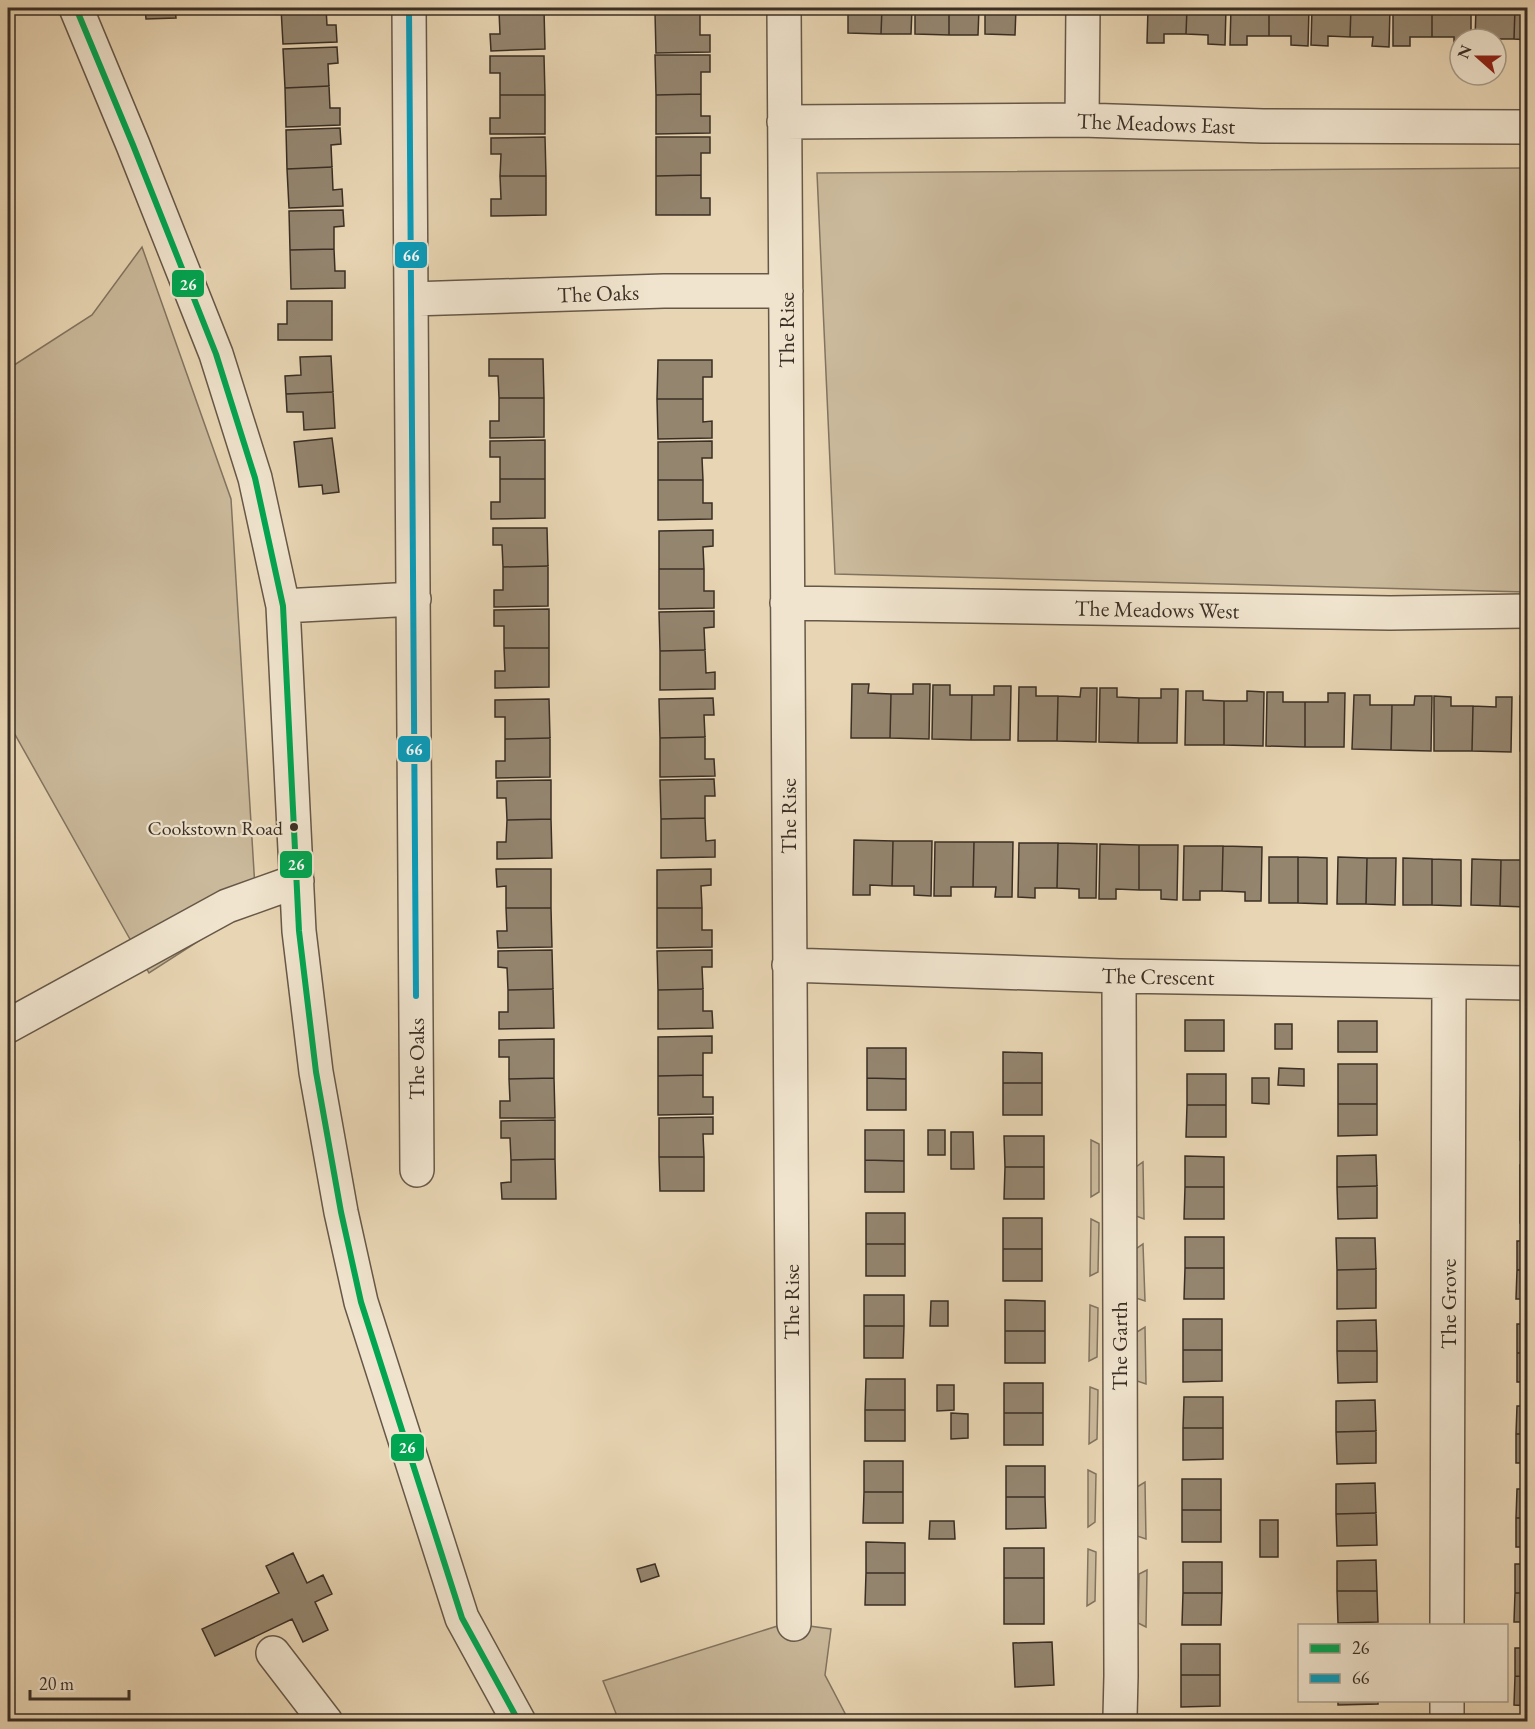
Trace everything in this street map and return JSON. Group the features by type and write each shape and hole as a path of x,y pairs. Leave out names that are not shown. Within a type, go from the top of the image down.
{"street":[{"path":"76,8 216,354 255,478 283,606 299,931 316,1072 341,1212 361,1302 462,1618 519,1722"},
{"name":"The Oaks","path":"409,8 417,1170"},
{"name":"The Rise","path":"784,8 794,1624"},
{"path":"1082,120 1083,8"},
{"name":"The Meadows East","path":"784,122 1082,120 1263,126 1527,127"},
{"name":"The Oaks","path":"411,299 664,291 786,291"},
{"path":"283,606 414,599"},
{"name":"The Meadows West","path":"787,603 1390,613 1527,612"},
{"path":"8,1026 227,906 297,881"},
{"name":"The Crescent","path":"789,965 1119,976 1527,983"},
{"name":"The Garth","path":"1119,976 1120,1717"},
{"name":"The Grove","path":"1447,1624 1449,982"},
{"path":"273,1653 326,1722"},
{"path":"1447,1702 1447,1722"}],"shaded area":[{"path":"1527,168 1527,592 835,574 817,173"},
{"path":"142,247 231,499 256,904 149,973 8,722 8,369 92,315"},
{"path":"1091,1140 1099,1144 1099,1192 1091,1197"},
{"path":"1143,1162 1144,1219 1136,1216 1136,1167"},
{"path":"1091,1219 1099,1223 1098,1272 1090,1276"},
{"path":"1143,1244 1145,1301 1136,1298 1136,1249"},
{"path":"1090,1305 1098,1308 1097,1357 1089,1361"},
{"path":"1145,1327 1146,1384 1137,1381 1137,1332"},
{"path":"1090,1387 1098,1390 1097,1439 1089,1444"},
{"path":"1088,1470 1096,1474 1095,1522 1088,1527"},
{"path":"1145,1482 1146,1539 1137,1536 1137,1487"},
{"path":"1088,1549 1096,1552 1095,1601 1087,1606"},
{"path":"1147,1570 1146,1627 1138,1623 1139,1574"},
{"path":"787,1623 831,1629 825,1675 849,1721 619,1721 603,1681"}],"building":[{"path":"145,8 175,8 176,18 146,19"},
{"path":"281,8 326,8 327,25 336,25 337,42 283,44"},
{"path":"499,8 544,8 544,10 499,11"},
{"path":"655,8 700,8 700,13 655,13"},
{"path":"848,8 882,8 881,34 848,33"},
{"path":"882,8 912,8 911,34 881,34"},
{"path":"915,8 949,8 949,35 915,34"},
{"path":"949,8 979,8 978,35 949,35"},
{"path":"985,8 1016,8 1015,35 985,34"},
{"path":"1148,8 1187,8 1186,34 1164,34 1164,43 1147,43"},
{"path":"1187,8 1226,8 1225,45 1208,44 1208,35 1186,34"},
{"path":"1231,8 1269,8 1269,36 1247,36 1247,45 1230,45"},
{"path":"1269,8 1309,8 1308,46 1291,45 1291,36 1269,36"},
{"path":"1312,8 1351,8 1350,37 1328,36 1328,46 1311,45"},
{"path":"1351,8 1390,8 1389,47 1372,46 1373,37 1350,37"},
{"path":"1393,8 1432,8 1432,37 1410,37 1410,46 1393,46"},
{"path":"1432,8 1471,8 1471,27 1448,27 1448,37 1432,37"},
{"path":"1476,8 1515,8 1514,39 1508,39 1508,27 1475,27"},
{"path":"1515,8 1528,8 1528,40 1514,39"},
{"path":"544,10 545,49 491,51 490,34 500,34 499,11"},
{"path":"655,13 700,13 700,35 710,35 710,52 656,53"},
{"path":"337,47 338,63 328,64 329,86 285,88 283,49"},
{"path":"655,55 710,55 710,72 701,72 701,94 656,95"},
{"path":"490,56 544,56 545,95 500,95 500,73 490,73"},
{"path":"329,86 330,108 340,108 340,125 286,127 285,88"},
{"path":"701,94 701,116 710,116 710,133 656,134 656,95"},
{"path":"500,95 545,95 545,134 490,134 490,118 500,118"},
{"path":"340,128 341,144 331,145 332,167 287,169 286,130"},
{"path":"545,137 546,176 500,176 501,154 491,154 491,138"},
{"path":"656,137 710,137 710,153 701,153 701,175 656,176"},
{"path":"332,167 333,190 342,189 343,206 289,208 287,169"},
{"path":"701,175 701,198 710,198 710,215 656,215 656,176"},
{"path":"500,176 546,176 546,215 491,216 491,199 501,199"},
{"path":"343,210 344,226 334,227 334,249 290,250 289,211"},
{"path":"334,249 335,271 345,271 345,288 291,289 290,250"},
{"path":"287,301 332,301 332,340 278,340 278,324 287,324"},
{"path":"331,356 333,392 286,394 285,376 301,375 300,357"},
{"path":"489,359 543,359 544,398 499,398 498,376 489,376"},
{"path":"658,360 712,360 712,377 703,377 703,399 657,399"},
{"path":"333,392 335,428 304,430 303,412 287,412 286,394"},
{"path":"499,398 544,398 544,437 490,438 490,421 499,421"},
{"path":"657,399 703,399 703,422 712,421 712,438 658,439"},
{"path":"332,438 339,492 323,494 322,485 299,487 294,442"},
{"path":"545,440 545,479 500,479 500,457 490,457 490,441"},
{"path":"712,441 712,458 702,458 703,480 658,480 658,442"},
{"path":"500,479 545,479 545,518 491,519 491,502 500,502"},
{"path":"658,480 703,480 703,503 712,503 712,519 658,520"},
{"path":"493,528 547,528 548,566 503,567 502,545 493,545"},
{"path":"713,530 713,546 703,547 704,569 659,569 659,531"},
{"path":"548,566 548,606 494,607 494,590 503,590 503,567"},
{"path":"659,569 704,569 704,591 714,591 714,608 659,609"},
{"path":"549,609 549,648 504,648 504,626 494,626 494,610"},
{"path":"714,611 714,627 704,628 705,650 660,651 659,612"},
{"path":"504,648 549,648 549,687 495,688 495,671 505,671"},
{"path":"705,650 706,673 715,672 715,689 660,690 660,651"},
{"path":"852,684 869,684 868,693 891,694 890,738 851,738"},
{"path":"913,684 930,684 929,739 890,738 891,694 913,694"},
{"path":"933,685 950,685 950,695 972,695 971,740 932,739"},
{"path":"994,686 1011,686 1010,740 971,740 972,695 994,695"},
{"path":"1019,687 1036,687 1036,696 1058,696 1057,741 1018,741"},
{"path":"1081,688 1097,688 1096,742 1057,741 1058,696 1080,697"},
{"path":"1100,688 1117,688 1117,697 1139,698 1138,743 1099,742"},
{"path":"1161,689 1178,689 1177,743 1138,743 1139,698 1161,698"},
{"path":"1186,691 1203,691 1203,700 1224,701 1224,745 1185,745"},
{"path":"1247,691 1264,692 1263,746 1224,745 1224,701 1247,701"},
{"path":"1267,692 1283,692 1283,702 1305,702 1305,747 1266,746"},
{"path":"1328,693 1345,693 1344,747 1305,747 1305,702 1328,702"},
{"path":"1354,695 1370,695 1370,705 1392,705 1391,750 1352,749"},
{"path":"1415,696 1432,696 1431,751 1391,750 1392,705 1414,705"},
{"path":"1434,696 1451,697 1451,706 1473,706 1472,751 1434,751"},
{"path":"1520,696 1528,696 1528,751 1520,751"},
{"path":"1496,697 1512,697 1511,752 1472,751 1473,706 1496,707"},
{"path":"713,698 714,715 704,715 705,737 660,738 659,699"},
{"path":"549,699 550,738 505,739 505,717 495,717 495,700"},
{"path":"705,737 705,759 714,759 715,776 660,777 660,738"},
{"path":"550,738 550,777 496,778 496,761 505,761 505,739"},
{"path":"714,779 715,796 705,796 705,818 661,819 660,780"},
{"path":"551,780 551,819 507,820 506,798 497,798 497,781"},
{"path":"705,818 706,841 715,840 715,857 661,858 661,819"},
{"path":"551,819 552,858 497,859 497,842 506,842 507,820"},
{"path":"854,840 893,841 892,886 870,885 870,895 853,895"},
{"path":"893,841 932,841 931,896 914,895 914,886 892,886"},
{"path":"935,842 974,842 973,887 951,887 951,896 934,896"},
{"path":"974,842 1013,842 1012,897 995,897 996,887 973,887"},
{"path":"1019,843 1058,843 1057,888 1035,888 1035,898 1018,897"},
{"path":"1058,843 1097,844 1096,898 1079,898 1079,889 1057,888"},
{"path":"1100,844 1139,845 1139,890 1116,889 1116,899 1099,899"},
{"path":"1139,845 1178,845 1177,900 1161,899 1161,890 1139,890"},
{"path":"1184,846 1223,846 1222,891 1200,891 1200,900 1183,900"},
{"path":"1223,846 1262,847 1261,901 1245,901 1245,892 1222,891"},
{"path":"1269,857 1298,857 1298,903 1269,903"},
{"path":"1298,857 1327,858 1327,904 1298,903"},
{"path":"1338,857 1367,858 1366,904 1337,904"},
{"path":"1367,858 1396,858 1395,905 1366,904"},
{"path":"1403,858 1432,859 1432,905 1403,905"},
{"path":"1432,859 1461,860 1461,906 1432,905"},
{"path":"1472,859 1501,860 1500,906 1471,905"},
{"path":"1501,860 1528,860 1528,907 1500,906"},
{"path":"496,869 551,869 551,908 506,908 506,886 497,887"},
{"path":"711,869 711,885 701,886 702,908 657,908 657,870"},
{"path":"506,908 551,908 552,947 498,948 497,931 507,931"},
{"path":"657,908 702,908 702,930 712,930 712,947 657,948"},
{"path":"552,950 553,989 508,990 507,968 498,967 498,951"},
{"path":"712,950 712,967 702,967 703,989 658,990 657,951"},
{"path":"553,989 554,1028 499,1029 499,1012 508,1012 508,990"},
{"path":"703,989 703,1011 712,1011 713,1028 658,1029 658,990"},
{"path":"1185,1020 1224,1020 1224,1051 1185,1051"},
{"path":"1338,1021 1377,1021 1377,1052 1338,1052"},
{"path":"1275,1024 1292,1024 1292,1049 1275,1049"},
{"path":"1523,1024 1528,1024 1528,1055 1523,1055"},
{"path":"712,1036 712,1053 703,1053 703,1075 658,1076 658,1037"},
{"path":"554,1039 554,1078 509,1079 509,1057 499,1057 499,1040"},
{"path":"867,1048 906,1048 906,1079 867,1078"},
{"path":"1003,1052 1042,1053 1042,1083 1003,1083"},
{"path":"1338,1064 1377,1064 1377,1104 1338,1104"},
{"path":"1279,1068 1304,1069 1304,1086 1278,1085"},
{"path":"1522,1068 1528,1068 1528,1110 1520,1110"},
{"path":"1187,1074 1226,1074 1226,1105 1187,1105"},
{"path":"703,1075 703,1097 713,1097 713,1114 658,1115 658,1076"},
{"path":"554,1078 555,1118 500,1118 500,1101 510,1101 509,1079"},
{"path":"867,1078 906,1079 906,1110 867,1110"},
{"path":"1252,1078 1269,1078 1269,1104 1252,1103"},
{"path":"1003,1083 1042,1083 1042,1115 1003,1115"},
{"path":"1338,1104 1377,1104 1377,1135 1338,1136"},
{"path":"1187,1105 1226,1105 1226,1137 1186,1137"},
{"path":"1520,1110 1528,1110 1528,1140 1520,1140"},
{"path":"713,1117 713,1134 703,1134 704,1157 659,1157 659,1118"},
{"path":"555,1120 555,1159 511,1160 510,1138 501,1138 501,1121"},
{"path":"865,1130 904,1130 904,1161 865,1160"},
{"path":"928,1130 945,1130 945,1155 928,1155"},
{"path":"951,1132 973,1132 974,1169 951,1169"},
{"path":"1004,1136 1044,1136 1044,1167 1005,1167"},
{"path":"1376,1155 1377,1186 1337,1187 1337,1156"},
{"path":"1185,1156 1224,1157 1224,1187 1185,1187"},
{"path":"659,1157 704,1157 704,1191 660,1191"},
{"path":"555,1159 556,1199 502,1199 501,1183 511,1182 511,1160"},
{"path":"865,1160 904,1161 904,1192 865,1192"},
{"path":"1520,1165 1528,1165 1528,1195 1520,1195"},
{"path":"1005,1167 1044,1167 1044,1199 1004,1199"},
{"path":"1377,1186 1377,1218 1338,1219 1337,1187"},
{"path":"1185,1187 1224,1187 1224,1219 1184,1219"},
{"path":"1520,1195 1528,1195 1528,1223 1520,1223"},
{"path":"866,1213 905,1213 905,1244 866,1244"},
{"path":"1003,1218 1042,1218 1042,1249 1003,1249"},
{"path":"1185,1237 1224,1237 1224,1268 1185,1268"},
{"path":"1336,1238 1375,1238 1376,1269 1337,1270"},
{"path":"1517,1241 1528,1241 1528,1270 1517,1270"},
{"path":"866,1244 905,1244 905,1276 866,1276"},
{"path":"1003,1249 1042,1249 1042,1281 1003,1281"},
{"path":"1185,1268 1224,1268 1224,1299 1184,1299"},
{"path":"1376,1269 1376,1308 1337,1309 1337,1270"},
{"path":"1517,1270 1528,1270 1528,1299 1516,1299"},
{"path":"864,1295 904,1295 904,1326 864,1326"},
{"path":"1005,1300 1045,1301 1045,1331 1005,1331"},
{"path":"931,1301 948,1301 948,1326 930,1326"},
{"path":"1183,1319 1222,1319 1222,1350 1183,1350"},
{"path":"1376,1320 1377,1351 1337,1351 1337,1321"},
{"path":"1517,1324 1528,1324 1528,1353 1517,1353"},
{"path":"864,1326 904,1326 903,1358 864,1358"},
{"path":"1005,1331 1045,1331 1045,1363 1005,1363"},
{"path":"1183,1350 1222,1350 1222,1381 1183,1382"},
{"path":"1337,1351 1377,1351 1377,1382 1338,1383"},
{"path":"1517,1353 1528,1353 1528,1382 1517,1382"},
{"path":"866,1379 905,1379 905,1410 865,1410"},
{"path":"1004,1383 1043,1383 1043,1413 1004,1413"},
{"path":"937,1385 954,1385 954,1410 937,1411"},
{"path":"1184,1397 1223,1397 1223,1428 1183,1428"},
{"path":"1375,1400 1376,1431 1336,1432 1336,1401"},
{"path":"1517,1406 1528,1406 1528,1434 1516,1434"},
{"path":"865,1410 905,1410 905,1441 865,1441"},
{"path":"951,1413 968,1414 968,1438 951,1439"},
{"path":"1004,1413 1043,1413 1043,1445 1004,1445"},
{"path":"1183,1428 1223,1428 1223,1459 1183,1460"},
{"path":"1376,1431 1376,1463 1337,1464 1336,1432"},
{"path":"1516,1434 1528,1434 1528,1463 1516,1463"},
{"path":"864,1461 903,1461 903,1492 864,1492"},
{"path":"1006,1466 1045,1466 1045,1497 1006,1497"},
{"path":"1182,1479 1221,1479 1221,1510 1182,1510"},
{"path":"1375,1483 1376,1513 1336,1514 1336,1484"},
{"path":"1517,1489 1528,1489 1528,1518 1516,1518"},
{"path":"864,1492 903,1492 903,1523 863,1523"},
{"path":"1006,1497 1045,1497 1046,1528 1006,1529"},
{"path":"1182,1510 1221,1510 1221,1542 1182,1542"},
{"path":"1376,1513 1377,1545 1337,1546 1336,1514"},
{"path":"1516,1518 1528,1518 1528,1547 1516,1547"},
{"path":"1260,1520 1278,1520 1278,1557 1260,1557"},
{"path":"930,1521 954,1521 955,1539 929,1539"},
{"path":"866,1542 905,1543 905,1573 866,1573"},
{"path":"1004,1548 1044,1548 1044,1578 1004,1578"},
{"path":"293,1553 307,1583 323,1575 332,1594 315,1602 328,1630 303,1642 292,1619 215,1656 202,1629 279,1593 266,1566"},
{"path":"1376,1560 1377,1591 1337,1591 1337,1561"},
{"path":"1183,1562 1222,1562 1222,1593 1183,1593"},
{"path":"655,1564 659,1576 641,1582 637,1569"},
{"path":"1515,1564 1528,1564 1528,1593 1515,1593"},
{"path":"866,1573 905,1573 905,1605 865,1605"},
{"path":"1004,1578 1044,1578 1044,1624 1004,1624"},
{"path":"1337,1591 1377,1591 1378,1622 1338,1623"},
{"path":"1183,1593 1222,1593 1221,1625 1182,1625"},
{"path":"1515,1593 1528,1593 1528,1622 1514,1622"},
{"path":"1052,1642 1054,1685 1015,1687 1013,1643"},
{"path":"1181,1644 1220,1644 1220,1675 1181,1675"},
{"path":"1515,1648 1528,1648 1528,1677 1515,1676"},
{"path":"1181,1675 1220,1675 1220,1706 1181,1707"},
{"path":"1515,1676 1528,1677 1528,1706 1514,1705"},
{"path":"1338,1702 1378,1702 1378,1704 1338,1705"}],"transit line":[{"name":"26","path":"76,8 216,354 255,478 283,606 299,931 316,1072 341,1212 361,1302 462,1618 519,1722"},
{"name":"66","path":"409,8 416,996"}],"place":[{"name":"Cookstown Road","path":"294,827"}]}
